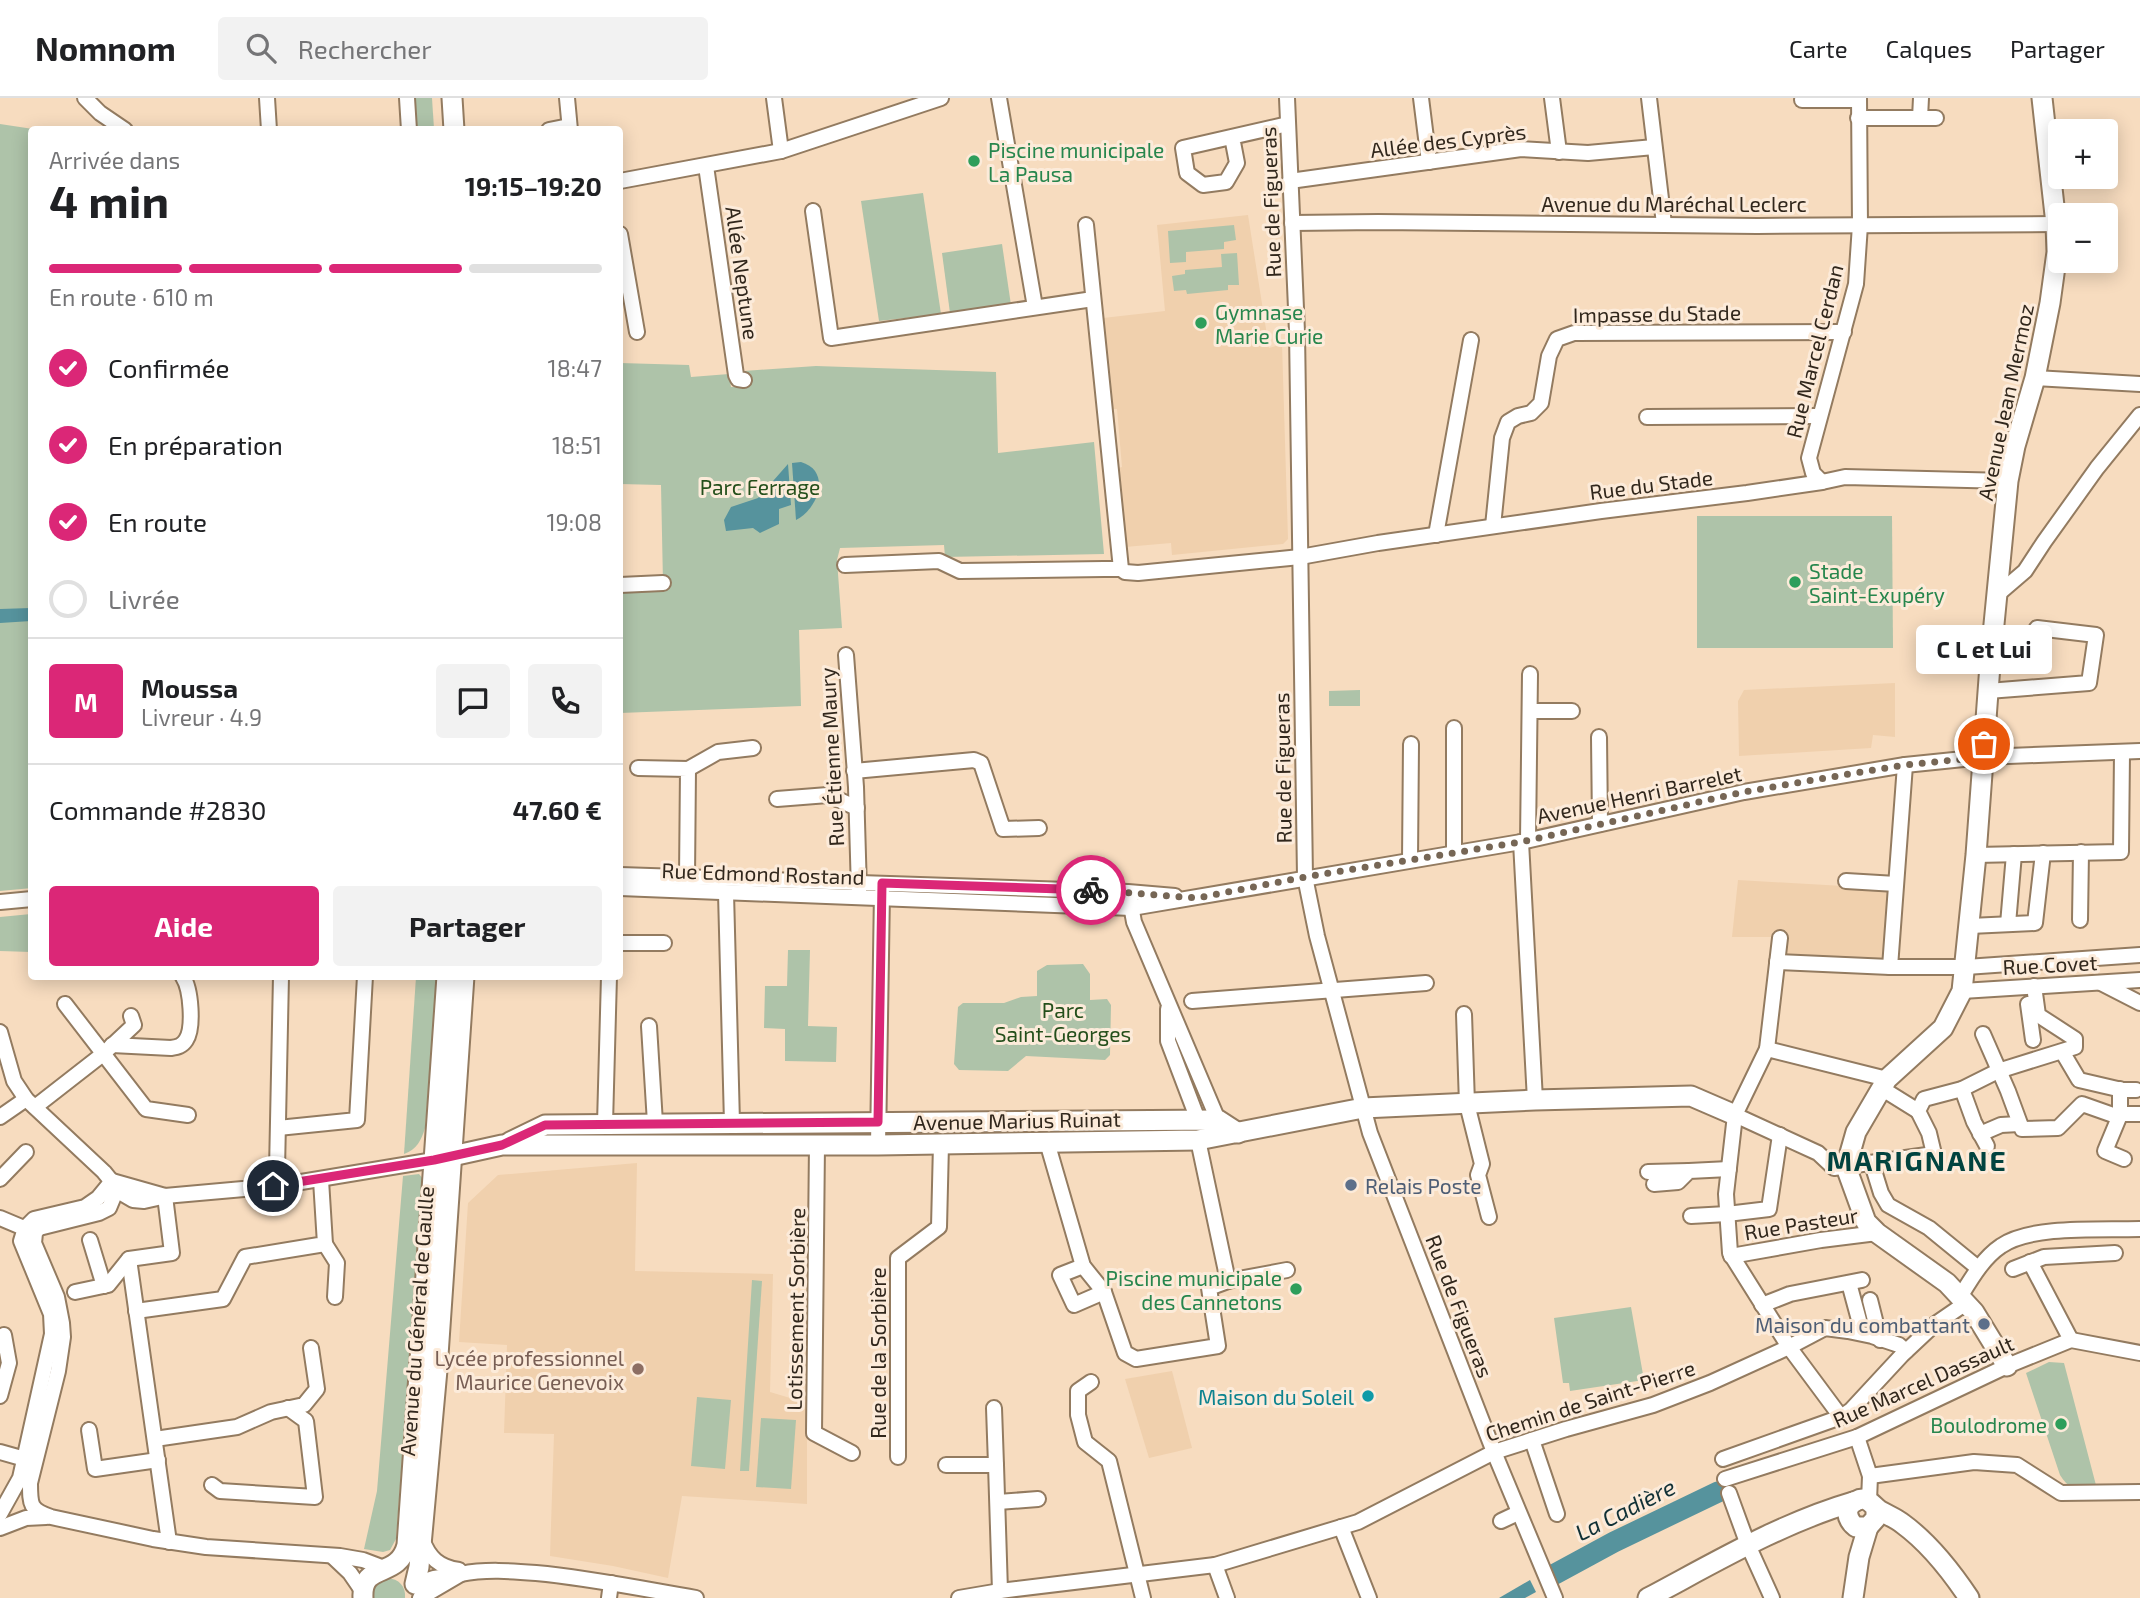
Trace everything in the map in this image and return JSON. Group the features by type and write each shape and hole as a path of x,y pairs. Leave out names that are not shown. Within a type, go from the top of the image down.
{"street":[{"path":"85,98 119,126"},
{"path":"267,98 269,126"},
{"path":"407,98 409,126"},
{"path":"452,98 454,126"},
{"path":"567,98 570,126"},
{"path":"774,98 781,151"},
{"path":"623,180 781,151 940,98"},
{"path":"999,98 1035,307"},
{"name":"Rue de Figueras","path":"1287,98 1297,327 1305,877 1317,936 1370,1133 1539,1566 1555,1598"},
{"path":"1421,98 1429,162"},
{"path":"1552,98 1559,152"},
{"path":"1649,98 1664,224"},
{"path":"1920,98 1920,118"},
{"name":"Avenue Jean Mermoz","path":"2042,98 2054,203"},
{"name":"Rue Marcel Cerdan","path":"1802,100 1859,99 1860,225 1856,284 1809,458 1814,473 1822,482"},
{"path":"1858,118 1936,118"},
{"path":"1232,136 1288,124"},
{"name":"Allée des Cyprès","path":"1290,181 1521,149 1588,153 1654,147"},
{"name":"Allée Neptune","path":"706,166 736,375 738,379 744,380"},
{"path":"813,211 831,338 1093,299"},
{"name":"Avenue du Maréchal Leclerc","path":"1292,223 2048,224"},
{"path":"1086,225 1121,569"},
{"path":"623,251 637,332"},
{"name":"Avenue Jean Mermoz","path":"1846,1167 1856,1132 1884,1084 1943,1028 1962,990 1970,926 2008,481 2015,446 2035,378 2054,273"},
{"name":"Impasse du Stade","path":"1493,526 1502,438 1508,422 1531,413 1541,403 1549,356 1557,339 1574,332 1844,332"},
{"path":"1436,535 1471,340"},
{"path":"2035,378 2140,384"},
{"path":"1997,595 2025,571 2090,479 2140,415"},
{"path":"1647,417 1819,416"},
{"name":"Rue du Stade","path":"845,565 939,561 960,571 1121,569 1133,573 1300,557 1493,526 1845,477 2008,481"},
{"path":"623,585 663,583"},
{"path":"1988,691 2089,683 2096,635 2038,628"},
{"name":"Rue Étienne Maury","path":"846,655 857,808 859,890"},
{"path":"1530,674 1525,841 1535,1100"},
{"path":"1530,711 1572,710"},
{"path":"1454,729 1454,853"},
{"path":"1599,737 1600,824"},
{"path":"1410,860 1411,744"},
{"path":"638,768 688,769 718,752 754,748"},
{"name":"Avenue Henri Barrelet","path":"1305,877 1525,841 1744,792 1905,765 1983,757 2140,751"},
{"path":"1976,855 2121,852 2122,753"},
{"path":"854,771 974,760 981,764 1003,829 1039,828"},
{"path":"1890,967 1905,765"},
{"path":"687,877 688,769"},
{"path":"777,799 828,795 857,808"},
{"path":"2080,920 2081,852"},
{"path":"1970,926 2035,923 2043,853"},
{"path":"2008,924 2014,854"},
{"name":"Rue Edmond Rostand","path":"623,875 687,877 859,890 882,899 1132,908 1305,877"},
{"path":"1846,881 1896,884"},
{"path":"878,1145 882,883"},
{"name":"Rue Edmond Rostand","path":"623,888 726,893 859,890 882,883 1128,892 1197,898"},
{"path":"1128,892 1134,922 1167,1000 1205,1127 1228,1281"},
{"path":"726,893 732,1122"},
{"path":"0,902 28,899"},
{"path":"1780,938 1767,1049 1735,1115 1726,1194 1731,1256 1789,1347 1841,1417"},
{"path":"623,943 664,943"},
{"path":"1777,962 1966,967 2140,955"},
{"path":"108,1050 171,1048 184,1043 190,1031 190,989 185,980"},
{"path":"277,1170 281,980"},
{"path":"278,1128 357,1120 365,980"},
{"name":"Avenue du Général de Gaulle","path":"417,1593 437,1370 447,980"},
{"name":"Avenue du Général de Gaulle","path":"363,1595 364,1586 372,1575 401,1560 405,1553 443,1158 464,980"},
{"path":"605,1124 609,980"},
{"name":"Rue Covet","path":"1962,990 2035,993 2100,982 2140,980"},
{"path":"2100,982 2140,1003"},
{"path":"1192,1001 1426,983"},
{"path":"1918,1111 1924,1099 1962,1089 1998,1071 2063,1053 2075,1047 2075,1039 2038,1015 2035,993"},
{"path":"2033,1040 2027,1005 2035,993"},
{"path":"65,1004 108,1050 146,1110 188,1115"},
{"path":"1464,1014 1467,1104 1482,1164 1478,1175 1489,1217"},
{"path":"0,1117 30,1103 108,1050 134,1025 131,1016"},
{"path":"649,1026 655,1123"},
{"path":"0,1032 14,1081 30,1103 112,1181 121,1193 133,1200 144,1201"},
{"path":"1983,1034 2020,1126"},
{"path":"1735,1115 1818,1153 1834,1168 1936,1157 1929,1133 1918,1111 1884,1084 1767,1049"},
{"path":"2063,1053 2079,1080 2136,1090"},
{"path":"1962,1089 1983,1140 2001,1125 2058,1128 2082,1104 2116,1116 2140,1114"},
{"path":"2120,1089 2120,1115 2105,1151 2124,1159"},
{"name":"Avenue Marius Ruinat","path":"502,1145 545,1125 655,1123 878,1122 1205,1127 1238,1133 1363,1108 1691,1096 1735,1115"},
{"path":"1205,1127 1238,1133"},
{"name":"Avenue Marius Ruinat","path":"443,1158 502,1145 1046,1142 1205,1127"},
{"path":"1691,1216 1769,1209 1780,1135"},
{"path":"1046,1142 1083,1266 1104,1292 1125,1353 1136,1359 1218,1346 1209,1288 1228,1281 1287,1270"},
{"name":"Lotissement Sorbière","path":"817,1144 814,1433 852,1453"},
{"name":"Rue de la Sorbière","path":"898,1457 898,1258 939,1227 941,1144"},
{"path":"0,1179 26,1152"},
{"path":"0,1218 30,1231 109,1208 165,1196 321,1180 443,1158"},
{"path":"1872,1164 1888,1205 1929,1228 1978,1269"},
{"path":"1846,1167 1866,1222 1877,1233 1928,1267 1974,1311 2007,1366"},
{"path":"1651,1178 1678,1182 1689,1171 1729,1169"},
{"path":"321,1180 325,1244 337,1263 335,1297"},
{"path":"112,1181 165,1196"},
{"path":"109,1208 114,1196 112,1181"},
{"path":"34,1514 30,1498 30,1460 52,1334 51,1314 22,1241 30,1231 34,1219 85,1207 112,1181"},
{"path":"75,1292 108,1285 128,1259 172,1253 165,1196"},
{"path":"1723,1459 1841,1417 1851,1410 1906,1352 1963,1300 1978,1269 1999,1246 2038,1232 2140,1228"},
{"name":"Rue Pasteur","path":"1731,1256 1877,1233"},
{"path":"90,1240 104,1286"},
{"path":"136,1311 223,1299 244,1257 325,1244"},
{"path":"2013,1269 2056,1255 2115,1253"},
{"path":"128,1259 169,1542"},
{"path":"2030,1262 2071,1340 2140,1353"},
{"path":"1083,1266 1060,1275 1074,1305 1104,1292"},
{"path":"1762,1305 1790,1294 1856,1282 1859,1320"},
{"path":"1870,1300 1876,1338"},
{"name":"Chemin de Saint-Pierre","path":"959,1598 1215,1565 1358,1522 1494,1452 1653,1405 1710,1383 1825,1328 1876,1338 1899,1345 1906,1352"},
{"path":"0,1396 9,1363 4,1335"},
{"name":"Rue Marcel Dassault","path":"1748,1545 1727,1486 1857,1437 2007,1366 2071,1340"},
{"path":"155,1439 237,1427 271,1412 303,1405 317,1389 311,1348"},
{"path":"1091,1382 1077,1391 1078,1415 1085,1442 1109,1461 1143,1598"},
{"path":"212,1485 220,1491 315,1497 306,1421 288,1408"},
{"path":"994,1408 1000,1591"},
{"path":"89,1430 95,1469 158,1460"},
{"path":"1853,1598 1870,1476 1857,1437"},
{"path":"1532,1440 1557,1514"},
{"path":"0,1452 30,1460"},
{"path":"0,1515 30,1460"},
{"path":"1870,1476 1975,1462 2017,1465 2061,1493 2140,1492"},
{"path":"946,1465 996,1465"},
{"path":"20,1478 19,1493 34,1514"},
{"path":"998,1502 1038,1499"},
{"path":"0,1515 11,1510 206,1548 357,1559 405,1572 417,1593 433,1578 468,1573 519,1572 569,1576 610,1590 696,1598"},
{"path":"1648,1598 1748,1545 1822,1511 1901,1522 1931,1548 1966,1597"},
{"path":"1501,1521 1518,1513"},
{"path":"0,1528 34,1514"},
{"path":"1340,1527 1369,1598"},
{"path":"422,1539 426,1550 436,1561 445,1567 468,1573"},
{"path":"1748,1545 1772,1598"},
{"path":"332,1556 351,1573 363,1595"},
{"path":"1215,1565 1227,1598"}],"shaded area":[{"path":"1248,215 1269,348 1282,344 1288,539 1283,544 1172,555 1171,543 1125,547 1118,468 1122,467 1117,409 1112,409 1103,318 1165,311 1157,225"},
{"path":"1895,683 1895,737 1873,735 1871,748 1739,756 1738,701 1744,690"},
{"path":"1738,880 1896,889 1890,962 1781,958 1782,937 1732,937"},
{"name":"Lycée professionnel Maurice Genevoix","path":"637,1163 635,1271 773,1274 770,1392 807,1403 807,1504 682,1496 668,1578 550,1556 554,1434 504,1433 507,1345 459,1342 468,1203 498,1175"},
{"path":"1172,1371 1192,1448 1149,1458 1125,1379"}],"green space":[{"path":"410,98 432,98 434,126 412,126"},
{"path":"0,124 28,128 28,888 0,891"},
{"path":"923,193 941,314 879,321 861,201"},
{"path":"1234,225 1236,240 1224,242 1224,249 1186,252 1186,262 1170,263 1168,231"},
{"path":"1002,244 1011,305 950,313 942,253"},
{"path":"1237,253 1239,285 1228,285 1228,290 1187,294 1186,290 1174,291 1172,276 1185,274 1185,270 1222,267 1221,254"},
{"name":"Parc Ferrage","path":"623,363 689,365 691,377 729,374 731,387 745,386 744,371 816,366 996,372 998,453 1094,442 1104,554 945,557 944,545 840,548 837,560 842,628 799,630 801,706 623,713 623,590 663,583 661,485 623,484"},
{"name":"Stade Saint-Exupéry","path":"1697,516 1892,516 1893,648 1697,648"},
{"path":"1360,690 1360,706 1329,706 1329,691"},
{"path":"28,914 28,952 0,951 0,917"},
{"path":"788,950 810,950 808,1026 837,1027 836,1062 785,1061 785,1029 764,1028 765,986 787,986"},
{"name":"Parc Saint-Georges","path":"1083,964 1090,974 1090,1000 1107,999 1111,1005 1110,1055 1105,1060 1026,1056 1008,1071 959,1070 954,1064 958,1007 963,1003 1004,1003 1021,997 1037,996 1037,971 1047,965"},
{"path":"416,980 437,980 425,1128 418,1144 404,1154"},
{"path":"419,1174 423,1179 396,1539 390,1550 383,1552 364,1549 377,1491 403,1176"},
{"path":"752,1280 762,1281 749,1471 740,1471"},
{"path":"1631,1307 1644,1380 1570,1391 1569,1383 1563,1383 1554,1318"},
{"name":"Boulodrome","path":"2049,1362 2064,1363 2097,1489 2075,1489 2060,1475 2026,1373"},
{"path":"697,1397 731,1400 725,1469 691,1466"},
{"path":"761,1418 796,1420 791,1489 756,1487"},
{"path":"387,1578 401,1584 405,1598 372,1598 376,1585"}],"water":[{"path":"801,462 811,467 819,481 810,508 796,520 792,463"},
{"path":"788,464 791,505 779,509 779,524 760,533 753,528 726,531 724,520 731,507 758,498"},
{"path":"28,608 28,621 0,623 0,609"},
{"path":"1530,1580 1536,1592 1525,1598 1499,1598"}],"waterway":[{"name":"La Cadière","path":"1555,1574 1718,1492"}],"way so far":[{"path":"1091,890 1197,898 1305,877 1521,842 1744,792 1905,765 1983,757 1984,744"}],"place":[{"name":"Piscine municipale La Pausa","path":"974,161"},
{"name":"Gymnase Marie Curie","path":"1201,323"},
{"name":"Stade Saint-Exupéry","path":"1795,582"},
{"name":"C L et Lui","path":"1984,744"},
{"name":"Relais Poste","path":"1351,1185"},
{"name":"Piscine municipale des Cannetons","path":"1296,1289"},
{"name":"Maison du combattant","path":"1984,1324"},
{"name":"Lycée professionnel Maurice Genevoix","path":"638,1369"},
{"name":"Maison du Soleil","path":"1368,1396"},
{"name":"Boulodrome","path":"2061,1424"}],"district":[{"name":"MARIGNANE","path":"1917,1160"}],"route":[{"path":"273,1186 434,1160 502,1145 545,1125 878,1122 882,883 1091,890"}]}
